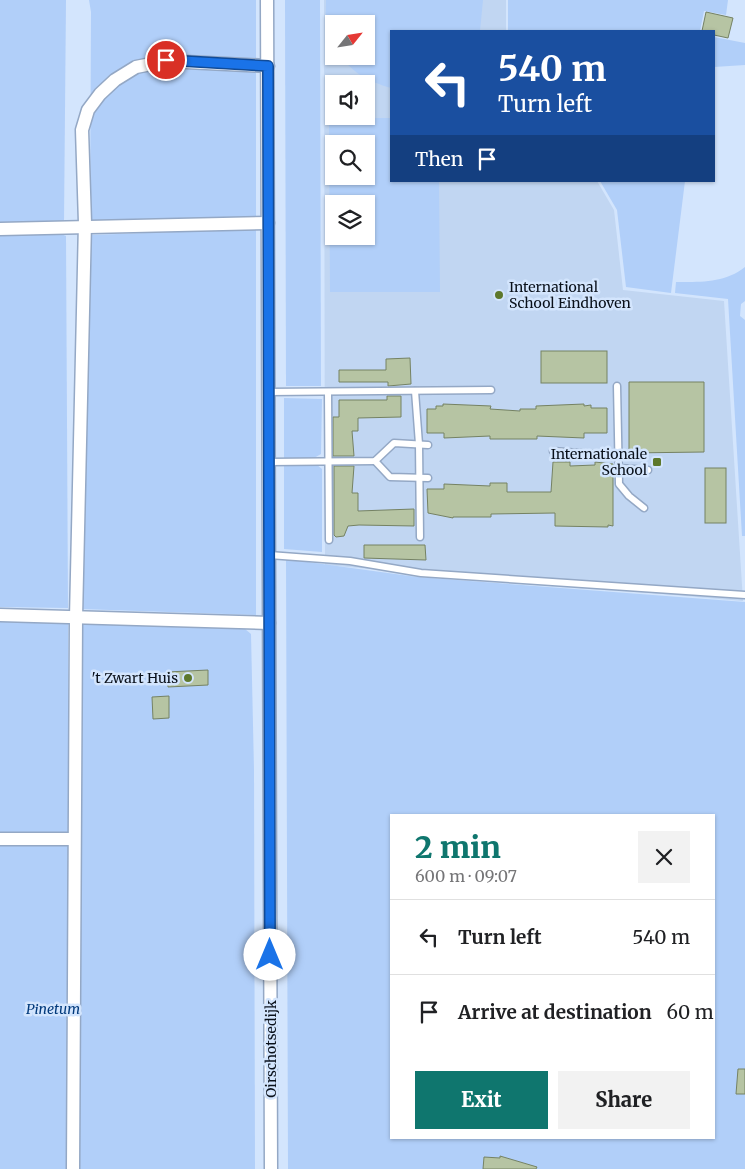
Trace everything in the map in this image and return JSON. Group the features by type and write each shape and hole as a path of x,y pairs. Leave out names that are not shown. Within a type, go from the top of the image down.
{"street":[{"name":"Oirschotsedijk","path":"267,0 271,1169"},
{"path":"73,1169 76,618 84,228 82,130 88,110 115,80 136,67 166,60 268,66"},
{"path":"0,229 268,222"},
{"path":"0,615 269,623"},
{"path":"0,839 74,839"}],"lane":[{"path":"617,386 619,484 629,496 644,508"},
{"path":"268,392 491,390"},
{"path":"415,391 419,444 420,537"},
{"path":"328,392 329,540"},
{"path":"269,462 375,461 394,443 428,445"},
{"path":"553,450 618,456"},
{"path":"375,461 390,477 428,478"},
{"path":"618,468 648,470"},
{"path":"269,555 350,561 421,573 745,596"}],"shaded area":[{"name":"International School Eindhoven","path":"324,0 506,0 506,30 390,30 390,182 598,182 614,210 623,290 724,301 743,601 325,565"}],"green space":[{"path":"0,0 66,0 64,222 0,222"},
{"path":"89,0 256,0 256,615 81,609 91,235 253,229 253,217 90,221 91,12"},
{"path":"285,0 320,0 321,386 286,386"},
{"path":"326,0 483,0 480,30 390,30 390,88 375,82 375,75 362,75 348,65 375,65 375,15 326,15"},
{"path":"508,0 728,0 726,15 704,11 700,30 508,30"},
{"path":"715,37 745,43 745,65 715,67"},
{"path":"375,118 390,118 390,182 439,182 440,292 330,292 330,245 375,245 375,195 329,195 329,185 375,185 375,135 329,135 329,125 375,125"},
{"path":"601,182 685,182 671,293 626,287 617,210"},
{"path":"61,234 66,236 68,608 0,607 0,235"},
{"path":"745,267 745,301 741,304 740,316 745,320 745,536 742,536 728,299 675,293 676,282 721,279"},
{"path":"284,398 322,399 321,454 314,458 284,458"},
{"path":"317,465 322,469 322,552 284,549 284,466"},
{"path":"286,559 417,577 745,602 745,1169 288,1169"},
{"path":"0,619 68,623 68,835 0,836"},
{"path":"87,622 245,629 251,634 254,770 255,1169 79,1169 81,624"},
{"name":"Pinetum","path":"0,842 71,843 68,1169 0,1169"}],"building":[{"path":"706,12 733,18 728,38 715,35 715,30 702,30"},
{"path":"541,351 607,351 607,383 541,383"},
{"path":"410,358 411,384 388,386 388,382 339,382 339,370 386,370 386,359"},
{"path":"629,382 704,382 704,452 629,453"},
{"path":"387,396 401,396 401,417 358,418 358,431 352,431 354,456 333,456 333,417 339,417 339,400 387,400"},
{"path":"443,404 491,406 490,409 520,411 520,409 536,409 536,406 591,405 591,408 607,408 607,433 584,433 584,438 537,436 537,439 490,439 490,436 444,438 444,433 427,433 427,409 436,409 436,406 443,406"},
{"path":"553,462 570,462 570,466 595,465 595,462 613,464 613,526 555,526 555,513 491,514 491,517 453,518 428,513 427,489 444,489 444,484 490,486 490,483 507,483 507,492 551,492"},
{"path":"334,466 354,466 352,493 358,493 358,511 414,509 414,526 348,526 344,536 336,537 334,535"},
{"path":"705,468 726,468 726,523 705,523"},
{"path":"364,545 425,545 426,560 364,558"},
{"name":"'t Zwart Huis","path":"208,670 208,685 168,687 167,672"},
{"path":"169,696 169,718 153,719 152,697"},
{"path":"738,1069 745,1069 745,1094 736,1094"},
{"path":"500,1156 537,1167 536,1169 483,1169 484,1157 500,1158"}],"place":[{"name":"International School Eindhoven","path":"499,295"},
{"name":"Internationale School","path":"657,462"},
{"name":"'t Zwart Huis","path":"188,678"}],"route":[{"path":"166,60 268,66 270,955"}]}
